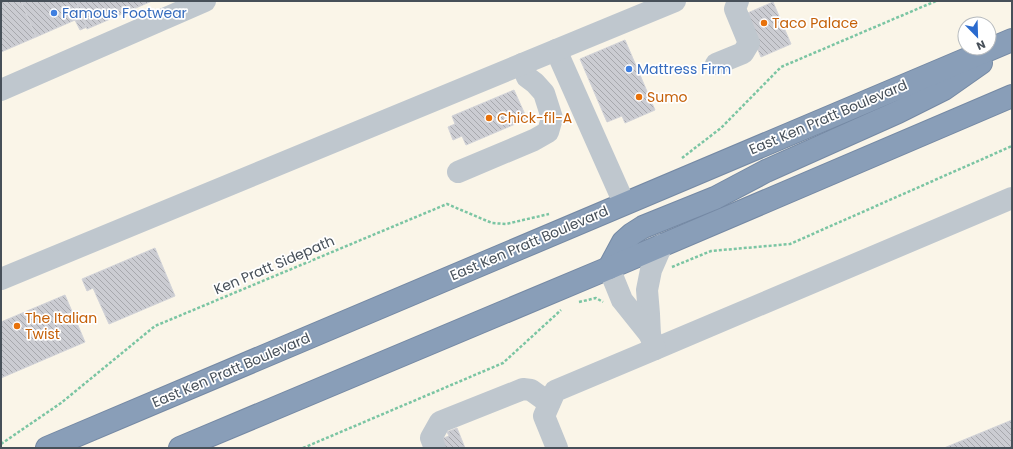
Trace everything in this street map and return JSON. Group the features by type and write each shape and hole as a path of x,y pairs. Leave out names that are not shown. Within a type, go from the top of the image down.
{"highway":[{"name":"East Ken Pratt Boulevard","path":"47,448 1012,41"},
{"path":"609,268 623,242 643,227 715,198 766,171 944,89 1012,41"},
{"path":"180,448 609,268 1012,96"}],"lane":[{"path":"1,90 205,1"},
{"path":"1,279 675,1"},
{"path":"716,64 743,53 749,42 735,9 738,1"},
{"path":"556,50 624,204"},
{"path":"458,172 534,140 548,132 552,118 544,93 527,77 522,64"},
{"path":"557,448 544,416 555,391 652,342 1012,198"},
{"path":"652,342 647,290 651,270 662,245"},
{"path":"609,268 622,300 652,342"},
{"path":"435,448 431,438 440,422 523,389 531,390 549,403"}],"path":[{"path":"678,161 721,128 781,67 936,1"},
{"path":"672,267 711,251 790,244 1012,146"},
{"name":"Ken Pratt Sidepath","path":"1,444 61,404 155,326 447,204 492,223 506,224 550,214"},
{"path":"573,303 596,298 610,306"},
{"path":"303,448 502,364 566,305"}],"shaded area":[{"path":"1,1 1012,1 1012,448 1,448"}],"building":[{"path":"1,1 21,1 36,37 1,52"},
{"path":"21,1 76,1 87,27 80,30 75,20 36,37"},
{"path":"76,1 152,1 87,29"},
{"path":"773,2 791,44 761,57 743,15"},
{"path":"625,40 655,110 625,123 622,116 607,122 580,59"},
{"name":"Chick-fil-A","path":"514,90 527,119 466,145 462,136 453,140 448,127 455,124 452,116"},
{"path":"155,248 175,296 109,324 93,288 87,291 82,279"},
{"path":"65,295 85,342 1,378 1,322"},
{"path":"1012,420 1012,448 944,448"},
{"path":"457,428 465,448 444,448 441,439 449,436 447,432"}],"place":[{"name":"Famous Footwear","path":"54,13"},
{"name":"Taco Palace","path":"764,23"},
{"name":"Mattress Firm","path":"629,69"},
{"name":"Sumo","path":"639,97"},
{"name":"Chick-fil-A","path":"489,118"},
{"name":"The Italian Twist","path":"17,326"}]}
